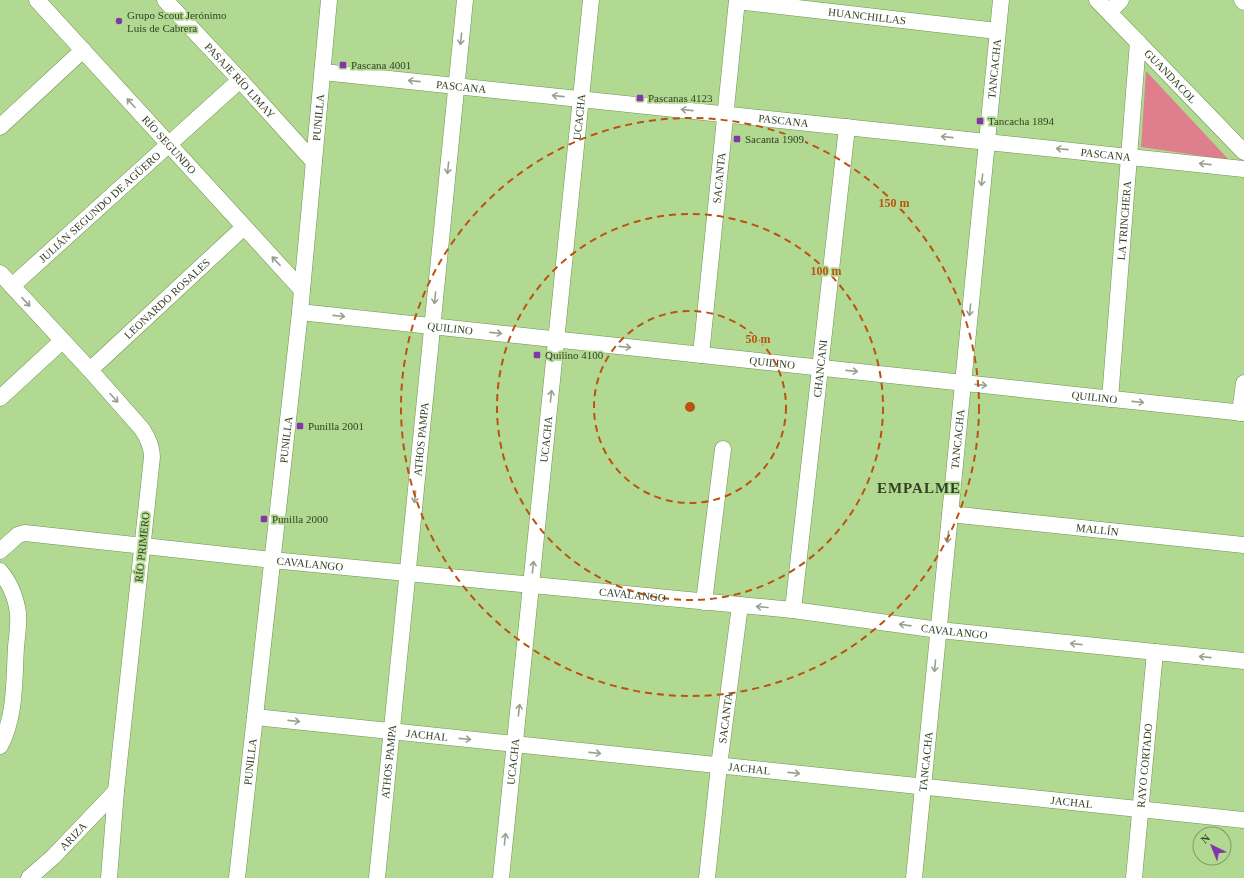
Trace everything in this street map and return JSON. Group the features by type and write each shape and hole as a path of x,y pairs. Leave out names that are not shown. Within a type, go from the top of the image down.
{"street":[{"name":"RÍO SEGUNDO","path":"37,0 302,290"},
{"name":"PASAJE RÍO LIMAY","path":"165,0 314,162"},
{"name":"PUNILLA","path":"237,878 300,312 329,0"},
{"name":"ATHOS PAMPA","path":"377,878 465,0"},
{"name":"UCACHA","path":"501,878 591,0"},
{"name":"HUANCHILLAS","path":"737,0 997,31"},
{"name":"SACANTA","path":"701,355 737,0"},
{"name":"TANCACHA","path":"914,878 1001,0"},
{"name":"GUANDACOL","path":"1097,0 1244,152"},
{"path":"1109,12 1121,0"},
{"name":"LA TRINCHERA","path":"1110,399 1138,42"},
{"path":"0,127 83,50"},
{"name":"PASCANA","path":"323,72 1244,168"},
{"name":"JULIÁN SEGUNDO DE AGÜERO","path":"12,286 240,80"},
{"name":"CHANCANI","path":"793,610 847,127"},
{"name":"LEONARDO ROSALES","path":"90,370 244,227"},
{"name":"RÍO PRIMERO","path":"0,273 90,370 142,429 152,448 116,791 109,878"},
{"name":"QUILINO","path":"300,312 1242,413"},
{"path":"0,398 62,341"},
{"path":"1242,413 1244,383"},
{"path":"704,602 723,449"},
{"name":"MALLÍN","path":"950,514 1244,545"},
{"name":"CAVALANGO","path":"0,551 21,533 272,560 793,610 939,630 1244,661"},
{"path":"0,571 6,578 12,590 18,614 12,704 3,739"},
{"name":"SACANTA","path":"707,878 719,766 740,605"},
{"name":"RAYO CORTADO","path":"1134,878 1155,652"},
{"name":"JACHAL","path":"256,717 1244,820"},
{"name":"ARIZA","path":"29,878 53,857 116,791"}],"shaded area":[{"path":"1146,71 1229,160 1141,147"}],"place":[{"name":"Grupo Scout Jerónimo Luis de Cabrera","path":"119,21"},
{"name":"Pascana 4001","path":"343,65"},
{"name":"Pascanas 4123","path":"640,98"},
{"name":"Tancacha 1894","path":"980,121"},
{"name":"Sacanta 1909","path":"737,139"},
{"name":"Quilino 4100","path":"537,355"},
{"name":"Punilla 2001","path":"300,426"},
{"name":"Punilla 2000","path":"264,519"}],"district":[{"name":"EMPALME","path":"919,488"}]}
